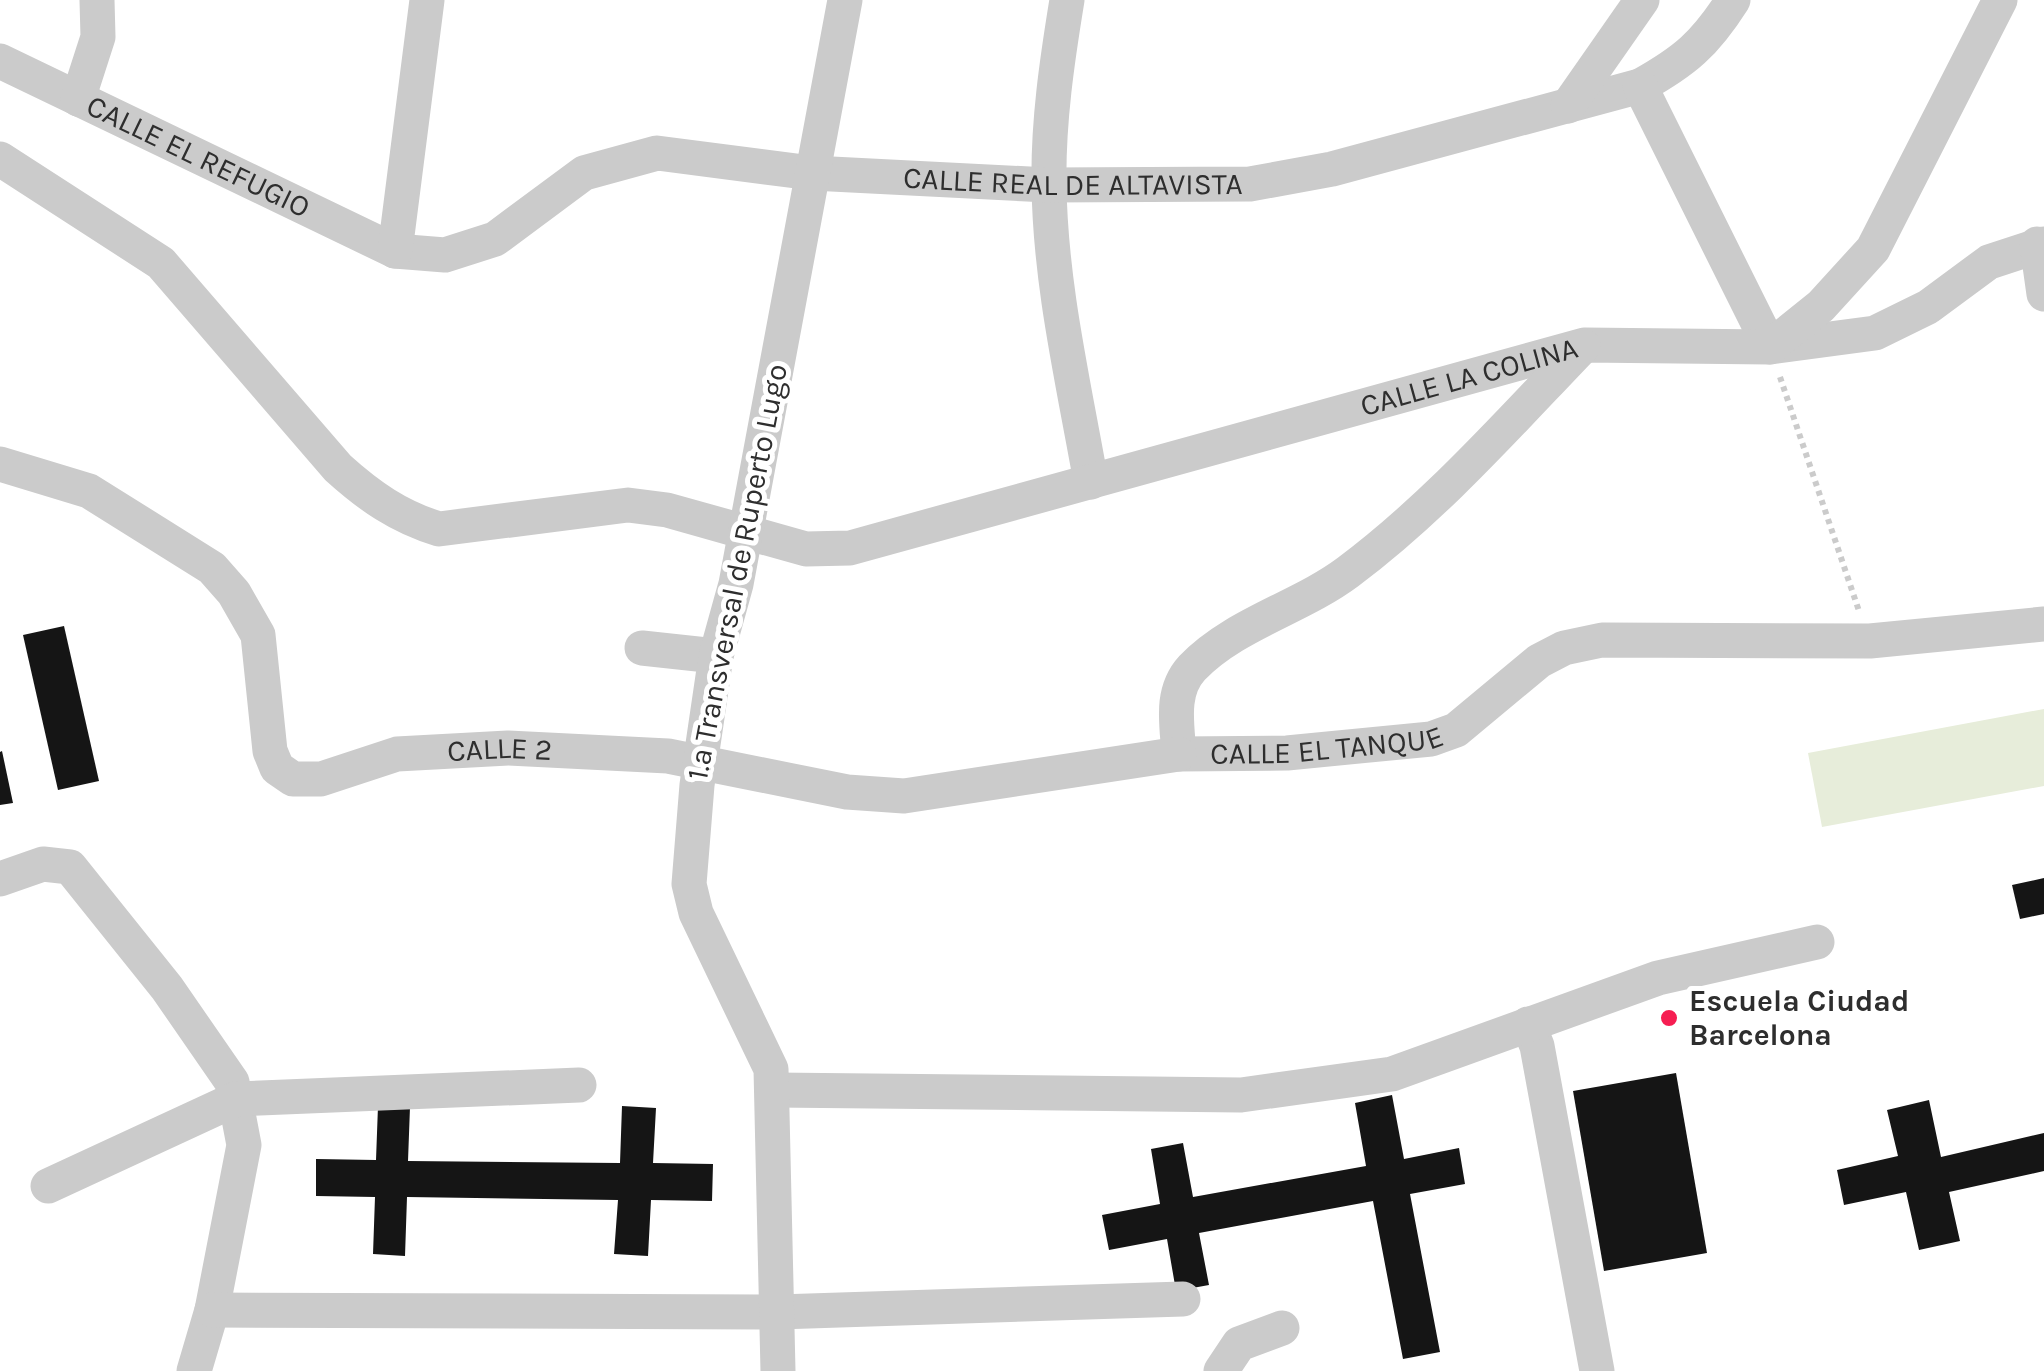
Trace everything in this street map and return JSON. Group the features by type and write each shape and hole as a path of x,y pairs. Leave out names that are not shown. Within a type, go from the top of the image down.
{"street":[{"path":"78,99 98,37 96,0"},
{"path":"395,251 427,0"},
{"name":"1.ª Transversal de Ruperto Lugo","path":"778,1371 774,1090 764,1049 701,925 689,884 716,656 755,537 812,173 844,0"},
{"path":"1067,0 1054,78 1048,185 1060,302 1091,482"},
{"path":"1568,106 1642,0"},
{"name":"CALLE REAL DE ALTAVISTA","path":"395,251 445,255 496,238 584,173 657,152 812,173 1048,185 1250,184 1332,169 1640,86 1683,63 1712,34 1733,0"},
{"path":"1640,86 1770,347 1821,306 1873,249 2000,0"},
{"name":"CALLE EL REFUGIO","path":"0,61 395,251"},
{"name":"CALLE LA COLINA","path":"0,160 161,264 338,468 370,497 410,520 439,529 628,506 667,510 806,549 850,548 1584,345 1770,347 1874,333 1928,308 1989,262 2040,244"},
{"path":"2040,244 2044,294"},
{"name":"CALLE EL TANQUE","path":"1584,345 1482,454 1346,573 1214,649 1192,668 1179,686 1179,754 1287,753 1430,739 1456,730 1539,661 1564,648 1602,640 1870,641 2044,624"},
{"name":"CALLE 2","path":"0,464 89,491 212,568 234,593 258,636 270,751 277,768 294,779 321,779 397,754 508,748 702,761 848,792 904,796 1179,754"},
{"path":"642,648 716,656"},
{"path":"0,879 43,864 70,867 167,988 232,1082 244,1146 212,1310 194,1371"},
{"path":"774,1090 1240,1095 1392,1074 1658,978 1817,942"},
{"path":"1528,1024 1536,1046 1597,1371"},
{"path":"48,1186 236,1099 579,1085"},
{"path":"212,1310 778,1312 1183,1298"},
{"path":"1221,1371 1239,1344 1282,1328"}],"path":[{"path":"1770,347 1870,641"}],"green space":[{"path":"2044,709 2044,786 1822,827 1808,753"}],"building":[{"path":"64,626 99,781 58,790 23,635"},
{"path":"0,752 13,803 0,805"},
{"path":"2044,878 2044,914 2020,919 2012,885"},
{"path":"1676,1073 1707,1253 1604,1271 1573,1091"},
{"path":"1392,1095 1404,1159 1459,1148 1465,1184 1410,1194 1440,1352 1403,1359 1373,1201 1199,1233 1209,1285 1176,1291 1167,1239 1109,1250 1102,1215 1160,1204 1151,1149 1183,1143 1193,1197 1366,1166 1355,1103"},
{"path":"1929,1100 1941,1157 2044,1133 2044,1171 1949,1192 1960,1241 1919,1250 1906,1192 1844,1205 1837,1170 1898,1156 1887,1110"},
{"path":"378,1106 410,1107 408,1161 620,1163 622,1106 656,1108 653,1163 713,1164 712,1201 651,1200 648,1256 614,1254 618,1200 407,1197 405,1256 373,1254 375,1197 316,1196 316,1159 376,1160"}],"place":[{"name":"Escuela Ciudad Barcelona","path":"1669,1018"}]}
